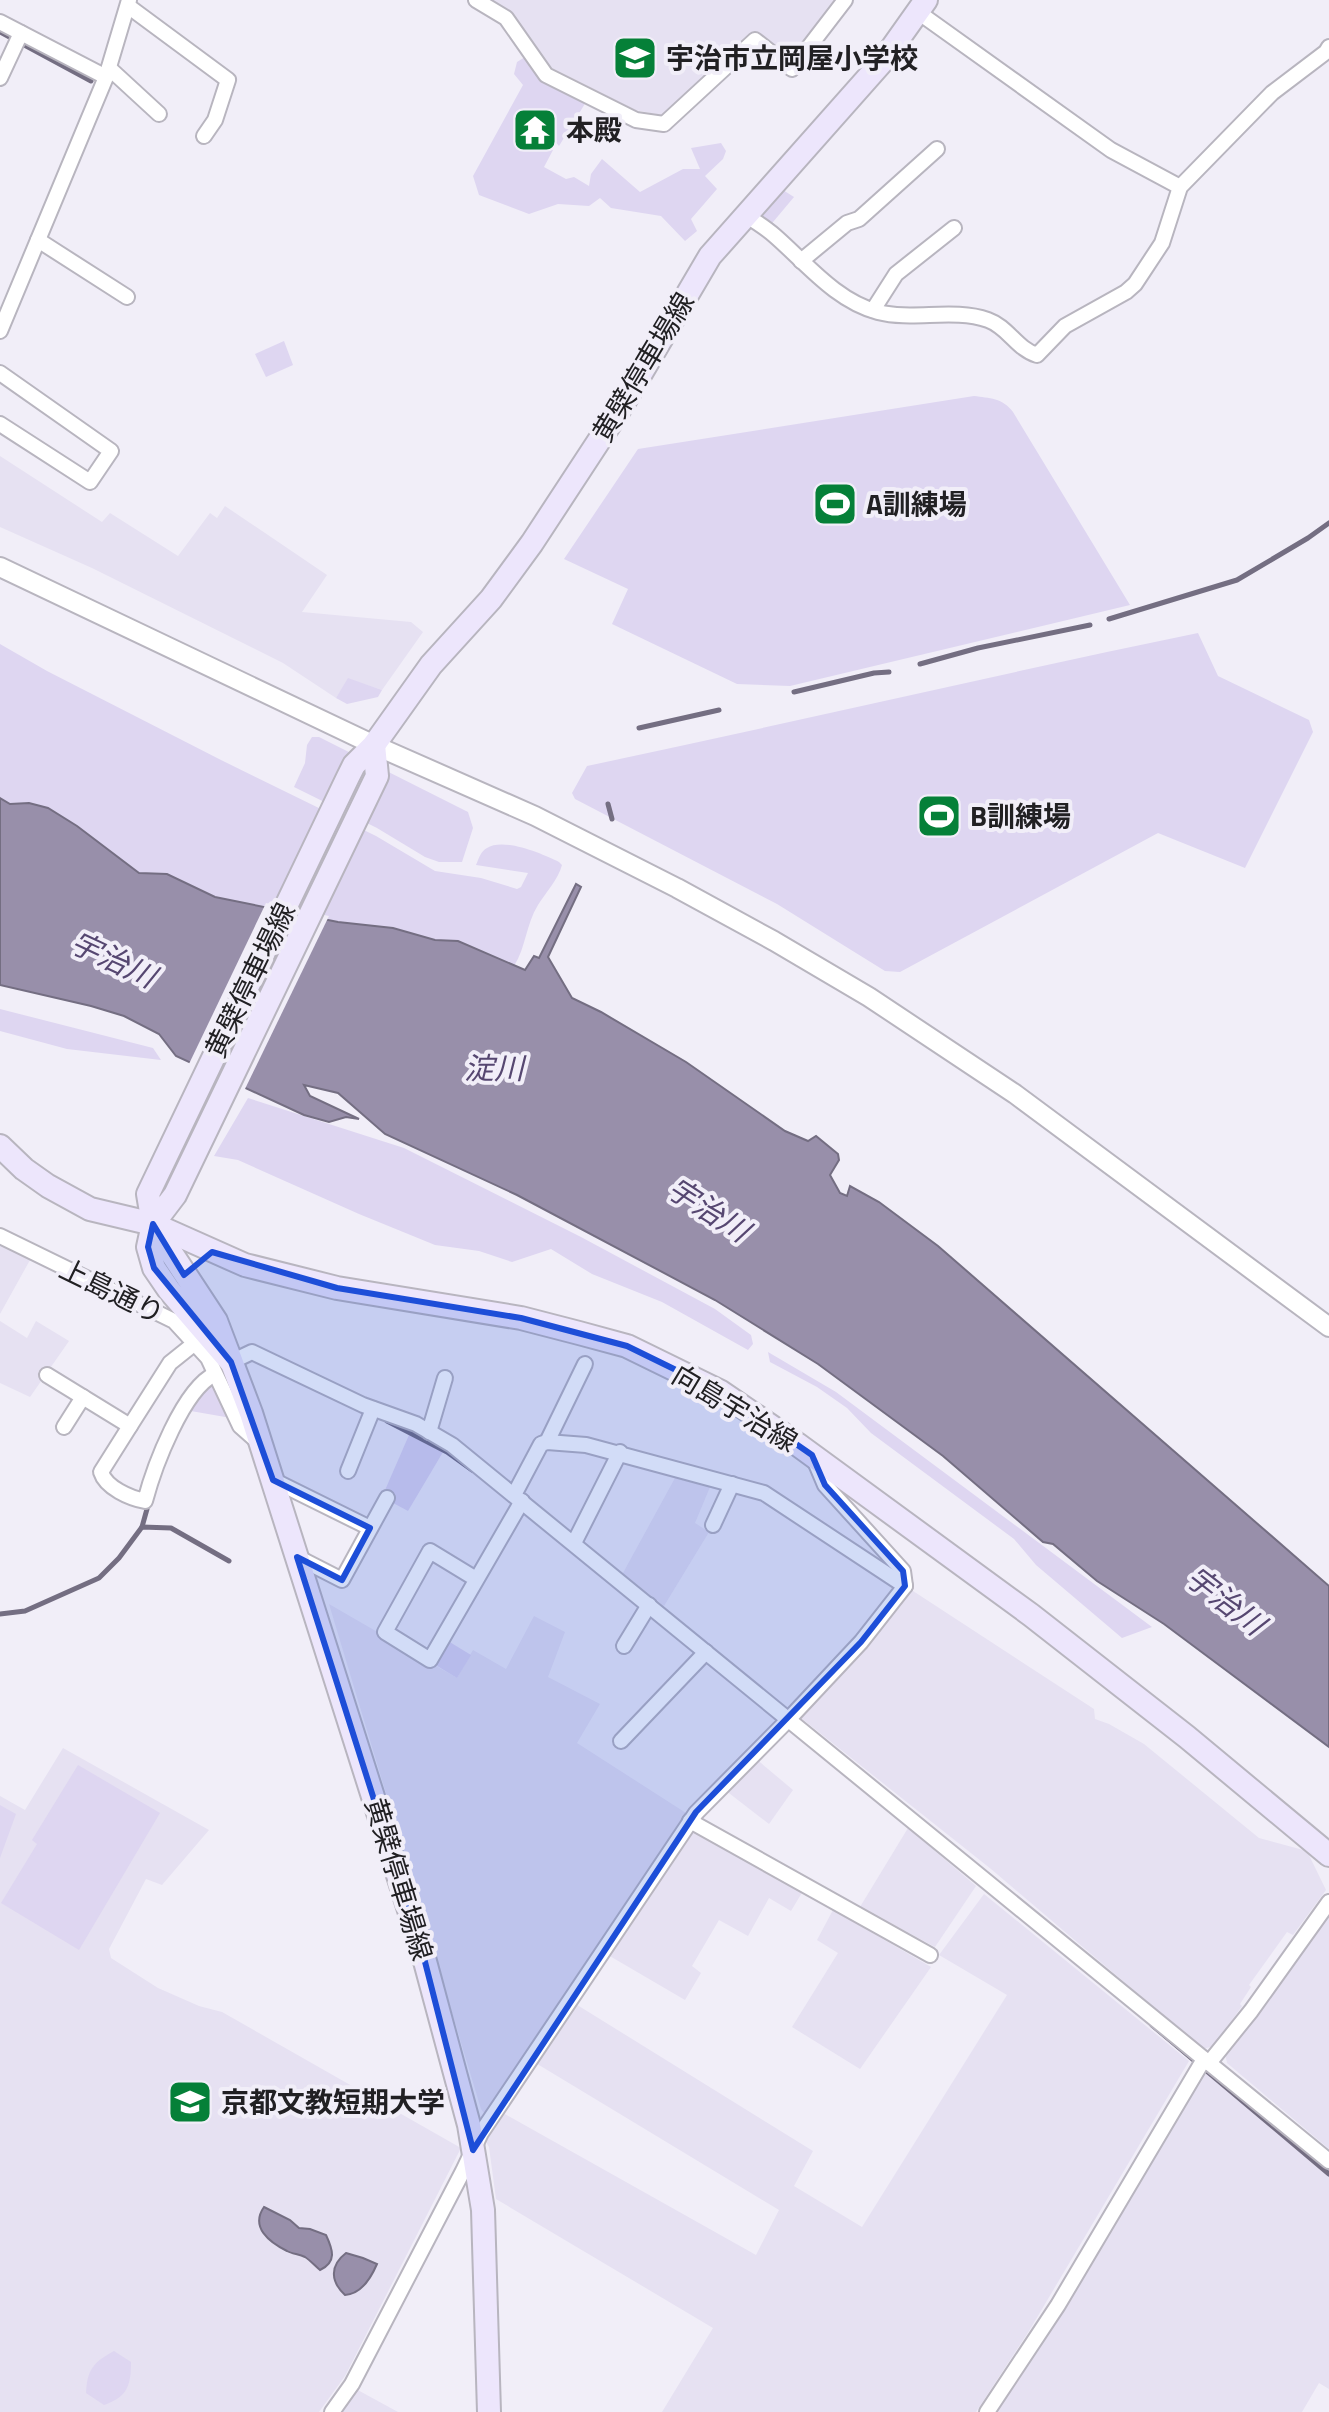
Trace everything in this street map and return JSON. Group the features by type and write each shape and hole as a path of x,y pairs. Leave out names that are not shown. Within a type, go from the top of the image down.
{"main road":[{"name":"黄檗停車場線","path":"489,2412 483,2210 469,2125 423,1954 260,1444 223,1368 154,1268 148,1247 153,1224 148,1194 348,777 367,765 374,745 431,665 491,599 532,543 623,404 704,265 745,215 847,104 922,6"},
{"name":"黄檗停車場線","path":"153,1224 169,1204 377,776 367,765"},
{"name":"向島宇治線","path":"0,1146 48,1186 90,1209 153,1224 245,1265 337,1288 521,1318 627,1346 721,1392 1031,1615 1187,1737 1329,1855"},
{"name":"黄檗停車場線","path":"153,1224 216,1321 223,1368"},
{"path":"189,1282 195,1265 212,1252"}],"street":[{"path":"476,0 506,18 546,75 636,120 664,124 755,40 792,69 845,0"},
{"path":"0,331 107,72 128,3 228,80 215,120 204,136"},
{"path":"922,6 1111,150 1180,187"},
{"path":"0,22 18,39 107,72 159,114"},
{"path":"0,78 18,39"},
{"path":"745,215 773,234 827,284 873,310 888,314 985,319 998,325 1027,352 1037,355 1065,326 1135,284 1162,243 1180,187 1272,93 1329,47"},
{"path":"801,261 847,223 859,219 937,149"},
{"path":"873,310 896,274 954,228"},
{"path":"38,240 127,297"},
{"path":"0,373 111,451 90,482 0,424"},
{"path":"0,567 374,745 535,816 677,888 869,997 1015,1094 1329,1327"},
{"name":"上島通り","path":"0,1236 174,1321 208,1358 223,1368"},
{"path":"195,1343 170,1363 101,1472 104,1480 132,1498 145,1501 152,1473 186,1403 206,1378 252,1352 373,1410 416,1424 452,1445 574,1543 1329,2161"},
{"path":"547,1442 585,1364"},
{"path":"47,1375 130,1426"},
{"path":"429,1432 445,1378"},
{"path":"64,1427 83,1397"},
{"path":"348,1471 373,1410"},
{"path":"476,1579 430,1551 385,1632 430,1660 513,1516 541,1444 547,1442 620,1452 764,1493 905,1586"},
{"path":"574,1543 620,1452"},
{"path":"332,2412 352,2384 481,2133 690,1821 861,1642 905,1586 903,1571 825,1485 812,1455"},
{"path":"273,1480 370,1528"},
{"path":"713,1525 732,1484"},
{"path":"297,1557 342,1580 387,1498"},
{"path":"624,1646 649,1606"},
{"path":"621,1741 706,1652"},
{"path":"690,1821 930,1955"},
{"path":"987,2412 1058,2305 1194,2075 1251,2011 1329,1902"}],"highlighted area":[{"path":"153,1224 184,1275 212,1252 337,1288 521,1318 627,1346 721,1392 812,1455 825,1485 903,1571 905,1586 861,1642 696,1812 473,2150 423,1954 297,1557 342,1580 370,1528 273,1480 231,1362 154,1268 148,1247"}],"shaded area":[{"name":"宇治市立岡屋小学校","path":"489,0 840,0 795,59 757,32 661,115 635,110 550,67 510,12"},
{"path":"525,57 586,102 559,146 551,131 540,123 530,142 542,151 553,150 544,167 566,179 574,177 589,186 591,174 602,159 640,192 683,169 700,169 691,148 721,143 726,151 723,159 705,176 717,189 691,219 697,231 685,241 661,216 611,208 600,198 589,206 558,204 529,214 479,195 473,176 523,85 514,74 517,62"},
{"path":"775,185 794,197 768,228 748,215"},
{"path":"284,341 293,365 266,377 255,354"},
{"name":"A訓練場","path":"974,396 1000,401 1013,412 1130,605 790,686 737,684 612,624 628,589 564,559 638,449"},
{"path":"0,456 102,522 110,513 178,556 210,513 217,518 225,506 327,575 302,612 411,622 423,632 382,690 349,679 336,698 283,663 92,568 0,527"},
{"name":"B訓練場","path":"1198,633 1218,676 1309,720 1313,732 1245,868 1158,833 900,972 885,971 777,904 575,799 572,793 587,766"},
{"path":"0,644 221,760 376,836 435,871 481,878 517,889 528,873 476,865 485,849 494,845 513,845 559,862 562,865 560,870 534,912 514,966 458,941 435,940 393,928 338,922 215,897 167,874 139,873 48,808 29,803 10,804 0,798"},
{"path":"348,678 382,690 378,697 347,704 336,698"},
{"path":"312,737 319,737 468,812 473,828 462,862 439,862 425,857 377,828 294,787"},
{"path":"0,1009 153,1048 161,1060 67,1049 0,1031"},
{"path":"248,1098 404,1148 715,1309 751,1335 753,1344 748,1350 662,1302 592,1274 551,1249 512,1262 479,1251 435,1245 238,1160 214,1156"},
{"path":"0,1243 30,1260 0,1314"},
{"path":"0,1321 27,1338 36,1321 69,1341 30,1397 0,1383"},
{"path":"768,1352 836,1392 1152,1627 1122,1638 1036,1565 1014,1539 871,1433 847,1408 817,1387 770,1362"},
{"path":"213,1379 231,1418 185,1410"},
{"path":"409,1435 443,1452 408,1511 382,1497"},
{"path":"675,1478 710,1487 695,1523 709,1532 664,1606 623,1573"},
{"path":"910,1589 1094,1709 1095,1719 1144,1744 1259,1838 1307,1851 1326,1890 1293,1935 1287,1932 1249,1985 1251,1987 1240,2004 1242,2006 1214,2046 1203,2049 991,1869 801,1718"},
{"path":"329,1604 457,1678 473,1650 506,1669 534,1616 565,1632 548,1677 600,1704 577,1743 686,1813 486,2116 481,2109"},
{"path":"448,1641 471,1655 457,1678 434,1664"},
{"name":"京都文教短期大学","path":"63,1748 209,1830 162,1885 146,1879 109,1949 111,1958 158,1988 199,2006 222,2012 461,2148 345,2376 319,2412 0,2412 0,1796 25,1810"},
{"path":"755,1758 793,1790 769,1824 725,1790"},
{"path":"78,1765 160,1813 79,1950 1,1903 37,1844 32,1840"},
{"path":"0,1805 16,1814 0,1858"},
{"path":"908,1828 976,1886 935,1947 860,1907"},
{"path":"698,1830 803,1891 791,1911 769,1898 748,1936 719,1920 692,1966 701,1973 685,2000 608,1955 688,1834"},
{"path":"984,1894 1189,2061 1029,2331 976,2412 662,2412 713,2328 496,2199 486,2142 503,2113 756,2255 779,2210 534,2062 574,2003 813,2151 794,2186 862,2227 1007,1995 939,1955"},
{"path":"833,1910 931,1967 860,2069 792,2027 838,1953 817,1940"},
{"path":"1329,1912 1329,2149 1227,2063 1225,2053"},
{"path":"1204,2066 1329,2169 1329,2389 1319,2383 1302,2412 991,2412"},
{"path":"114,2351 131,2362 130,2378 123,2394 104,2405 86,2393 88,2378 93,2367"},
{"path":"354,2388 398,2412 339,2412"}],"water":[{"name":"淀川","path":"0,798 10,804 29,803 48,808 139,873 167,874 215,897 338,922 393,928 435,940 458,941 525,970 534,956 539,958 576,884 581,887 548,957 572,998 686,1062 785,1131 808,1141 816,1136 838,1154 839,1160 830,1175 840,1193 847,1196 850,1186 879,1202 938,1246 1329,1586 1329,1747 1164,1624 1097,1581 1053,1544 1043,1542 943,1456 818,1364 715,1300 517,1195 385,1134 338,1093 304,1085 310,1096 359,1119 346,1117 329,1122 304,1115 176,1056 159,1034 124,1016 0,985"},
{"path":"264,2207 299,2228 326,2235 332,2251 329,2263 320,2270 305,2257 289,2252 268,2238 259,2221"},
{"path":"346,2253 377,2264 361,2288 345,2295 337,2285 334,2274 337,2263"}],"pier":[{"path":"266,903 329,916 244,1091 188,1066"}],"waterway":[{"path":"0,32 91,81"},
{"path":"1109,619 1237,580 1329,523"},
{"path":"920,664 978,648 1090,625"},
{"path":"794,692 889,672"},
{"path":"639,728 719,710"},
{"path":"608,804 612,819"},
{"path":"387,1421 447,1452 472,1470"},
{"path":"142,1527 147,1509"},
{"path":"0,1614 25,1611 99,1578 142,1527 171,1528 229,1561"},
{"path":"1152,2025 1329,2174"}],"place":[{"name":"宇治市立岡屋小学校","path":"635,58"},
{"name":"本殿","path":"535,130"},
{"name":"A訓練場","path":"835,504"},
{"name":"B訓練場","path":"939,816"},
{"name":"京都文教短期大学","path":"190,2102"}],"water label":[{"name":"宇治川","path":"113,960"},
{"name":"宇治川","path":"708,1210"},
{"name":"宇治川","path":"1225,1601"}]}
